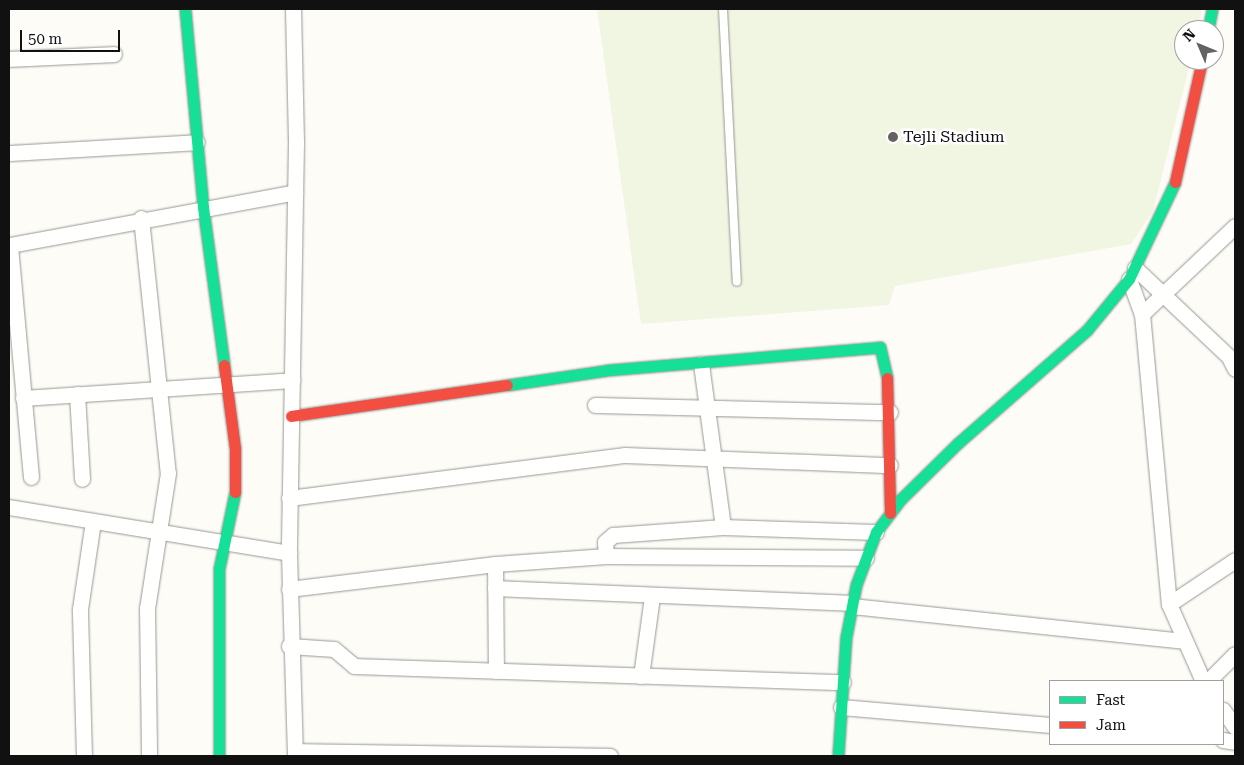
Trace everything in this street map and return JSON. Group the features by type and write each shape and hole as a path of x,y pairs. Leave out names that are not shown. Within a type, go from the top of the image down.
{"street":[{"path":"185,9 203,207 228,384 235,499 224,542 216,624 219,756"},
{"path":"294,9 295,192 289,498 289,646 295,754 610,756"},
{"path":"9,58 114,54"},
{"path":"838,756 843,682 852,604 876,532 890,513 958,443 1087,330 1132,274 1177,178 1200,70"},
{"path":"9,153 197,142"},
{"path":"32,477 9,249 15,242 295,192"},
{"path":"141,218 162,389 168,473 147,608 149,756"},
{"path":"1142,314 1233,233"},
{"path":"1132,274 1164,294 1235,369"},
{"path":"1132,274 1142,314 1169,604 1183,641 1202,680"},
{"path":"291,416 608,370 701,364 880,347 885,354 890,412 890,513"},
{"path":"701,364 723,527"},
{"path":"24,398 292,380"},
{"path":"77,394 82,479"},
{"path":"596,404 706,404 890,412"},
{"path":"289,498 625,455 890,465"},
{"path":"9,507 289,553"},
{"path":"84,756 80,609 93,521"},
{"path":"606,556 605,542 613,535 723,527 876,532"},
{"path":"289,589 495,564 606,556 866,558"},
{"path":"1169,604 1235,560"},
{"path":"495,564 496,671"},
{"path":"495,588 652,597 852,604 1183,641"},
{"path":"641,676 652,597"},
{"path":"289,646 334,649 354,666 843,682"},
{"path":"1209,680 1235,654"},
{"path":"841,707 1049,725"}],"lane":[{"path":"723,9 737,282"}],"green space":[{"name":"Tejli Stadium","path":"597,9 1202,9 1200,20 1174,20 1174,70 1188,70 1153,211 1131,244 895,286 889,305 641,324"}],"traffic: fast":[{"path":"185,9 203,207 224,365"},
{"path":"1210,20 1212,9"},
{"path":"838,756 846,637 856,585 876,532 901,499 958,443 1087,330 1129,279 1175,182"},
{"path":"507,385 608,370 880,347 887,378"},
{"path":"219,756 219,569 235,492"}],"traffic: jam":[{"path":"1175,182 1200,70"},
{"path":"224,365 235,449 235,492"},
{"path":"887,378 890,513"},
{"path":"291,416 507,385"}],"place":[{"name":"Tejli Stadium","path":"893,137"}]}
